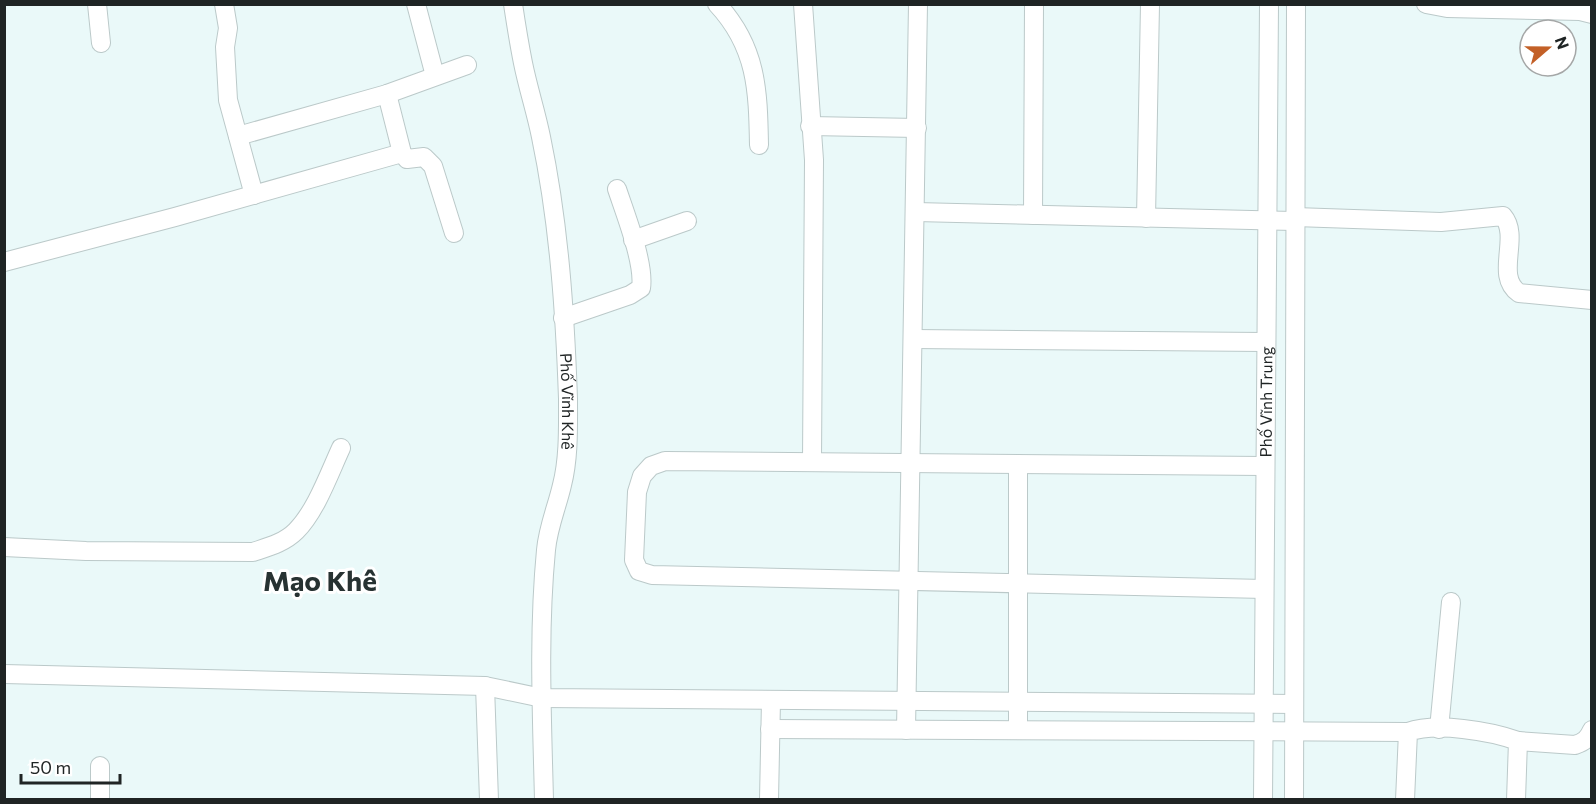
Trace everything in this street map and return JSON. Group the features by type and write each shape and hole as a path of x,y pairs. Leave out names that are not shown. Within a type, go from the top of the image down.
{"street":[{"path":"97,4 101,43"},
{"path":"224,4 228,28 225,47 228,100 254,195"},
{"path":"416,4 435,76"},
{"name":"Phố Vĩnh Khê","path":"513,4 555,219 568,400 566,459 546,547 544,578 543,800"},
{"path":"717,4 731,19 749,52 758,101 759,145"},
{"path":"803,4 814,160 812,462"},
{"path":"906,729 918,4"},
{"path":"1033,215 1034,4"},
{"path":"1146,218 1150,4"},
{"name":"Phố Vĩnh Trung","path":"1263,800 1269,4"},
{"name":"Phố Vĩnh Trung","path":"1294,800 1296,4"},
{"path":"1426,4 1447,8 1535,7 1592,14"},
{"path":"238,136 387,94 467,65"},
{"path":"387,94 402,153 407,159 424,157 433,166 454,233"},
{"path":"810,126 916,128"},
{"path":"4,262 402,153"},
{"path":"563,318 630,295 641,288 642,282 633,240 617,189"},
{"path":"916,212 1266,221 1295,219 1441,222 1503,216 1508,221 1508,279 1513,289 1519,293 1592,300"},
{"path":"633,240 687,221"},
{"path":"913,339 1265,342"},
{"path":"4,547 86,551 253,552 276,544 295,532 308,516 341,448"},
{"path":"1264,466 665,461 651,466 642,476 637,492 634,560 639,571 652,575 1264,589"},
{"path":"1018,464 1018,730"},
{"path":"1439,729 1451,602"},
{"path":"4,674 484,686 542,698 1294,704"},
{"path":"484,686 489,800"},
{"path":"770,800 771,700"},
{"path":"770,729 1263,730 1294,733 1408,732 1419,728 1470,731 1518,741 1575,745 1588,738 1592,730"},
{"path":"1405,800 1408,732"},
{"path":"1516,800 1518,741"},
{"path":"100,766 100,800"}],"district":[{"name":"Mạo Khê","path":"320,581"}]}
